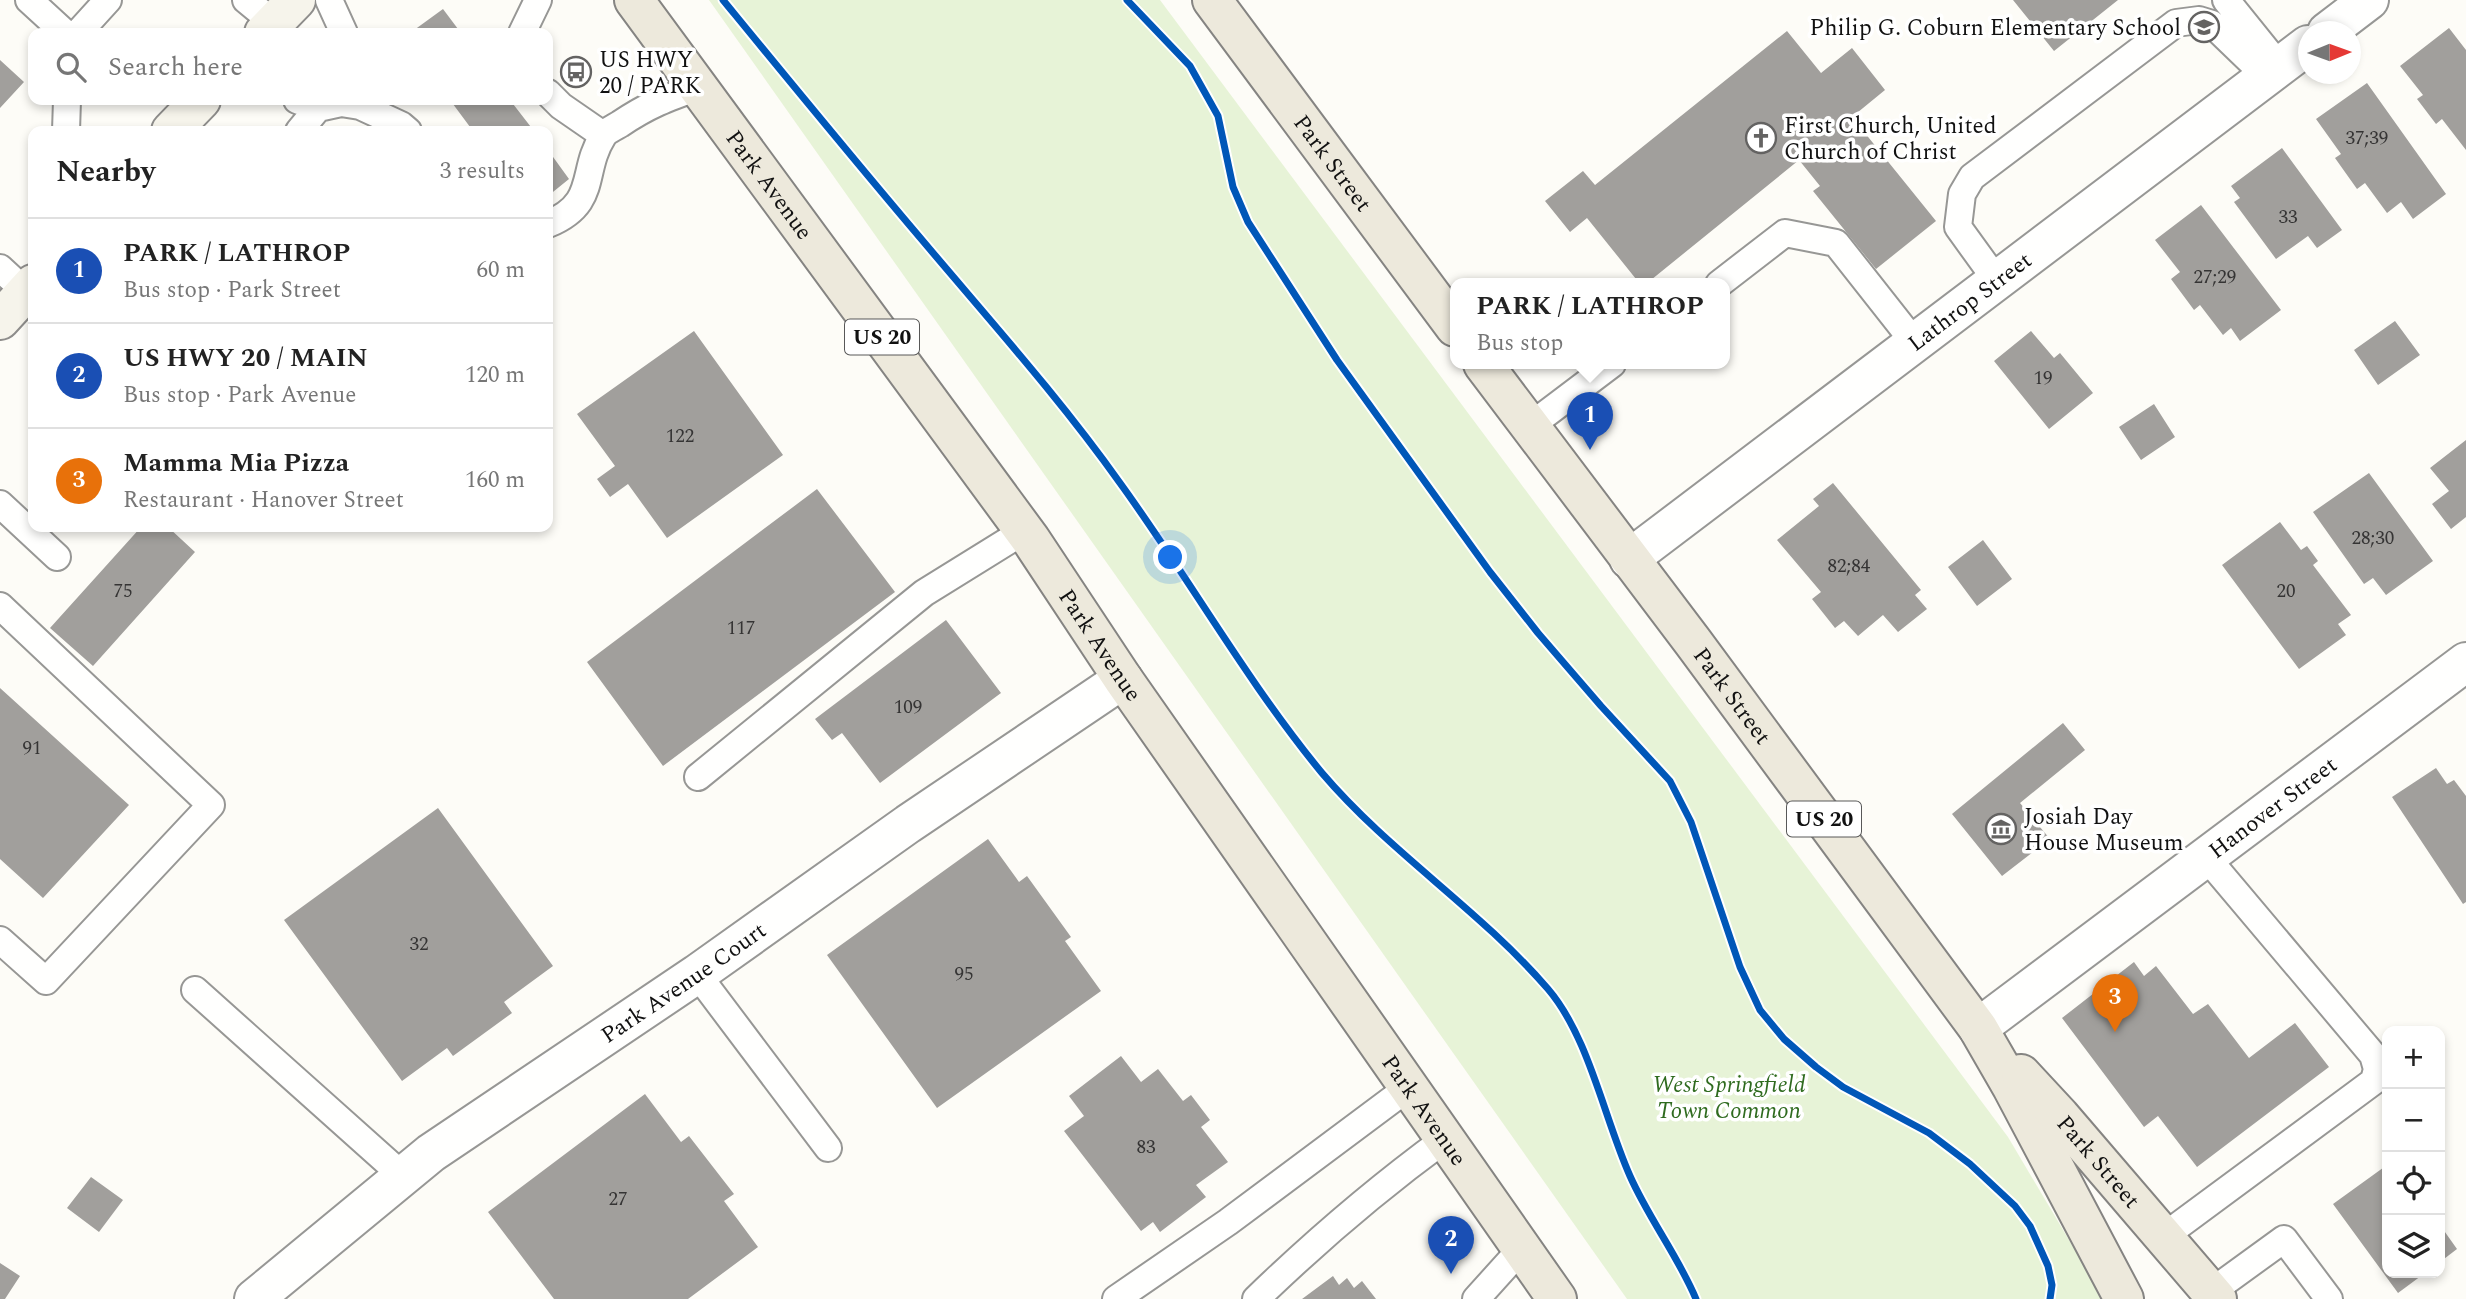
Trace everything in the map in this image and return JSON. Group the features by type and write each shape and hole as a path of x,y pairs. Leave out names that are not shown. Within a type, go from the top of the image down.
{"main road":[{"name":"Park Avenue","path":"634,0 1024,531 1123,678 1522,1248 1547,1294"},
{"name":"Park Street","path":"1212,0 1450,320"},
{"path":"176,126 196,105"},
{"path":"0,320 20,281"},
{"name":"Park Street","path":"1487,369 1978,1028 2060,1116 2214,1296"},
{"name":"Park Street","path":"1978,1028 2124,1299"}],"street":[{"path":"2341,21 2369,0"},
{"name":"Lathrop Street","path":"1629,559 2285,63"},
{"name":"Hanover Street","path":"1978,1028 2466,662"},
{"name":"Park Avenue Court","path":"254,1299 431,1153 698,974 908,824 1123,678"}],"lane":[{"path":"29,0 60,28"},
{"path":"83,28 108,0"},
{"path":"330,0 342,28"},
{"path":"524,28 538,0"},
{"path":"2226,0 2285,63"},
{"path":"1997,281 1958,227 1962,194 1972,177 2176,23 2199,20 2212,24 2285,63"},
{"path":"553,222 579,203 589,182 603,135 649,105 698,87"},
{"path":"553,98 603,135"},
{"path":"66,126 67,105"},
{"path":"303,126 322,105"},
{"path":"351,105 360,106 402,126"},
{"path":"1727,278 1785,233 1836,243 1914,342"},
{"path":"1530,426 1605,369"},
{"path":"0,504 28,530"},
{"path":"698,777 924,593 1024,531"},
{"path":"30,532 57,557"},
{"path":"0,606 211,805 46,981 0,940"},
{"path":"2163,1237 2374,1081 2377,1069 2373,1055 2206,857"},
{"path":"698,974 828,1148"},
{"path":"195,990 403,1176"},
{"path":"1116,1299 1238,1214 1409,1087"},
{"path":"1256,1299 1384,1184 1445,1139"},
{"path":"2214,1296 2284,1239 2329,1299"},
{"path":"1476,1299 1522,1248"}],"green space":[{"name":"West Springfield Town Common","path":"709,0 1160,0 2008,1137 2104,1299 1627,1299"}],"building":[{"path":"2013,0 2118,0 2054,51"},
{"path":"443,9 457,28 417,28"},
{"path":"2449,28 2466,50 2466,150 2442,119 2436,124 2417,99 2423,95 2400,66"},
{"name":"First Church, United Church of Christ","path":"1787,31 1821,73 1852,48 1885,90 1852,117 1936,221 1876,269 1813,191 1820,186 1799,160 1653,278 1635,278 1587,218 1570,232 1545,201 1583,171 1595,185"},
{"path":"0,60 24,82 0,108"},
{"path":"2367,83 2446,194 2413,219 2401,202 2387,213 2365,183 2357,189 2335,158 2341,154 2316,119"},
{"path":"454,105 514,105 530,126 469,126"},
{"path":"2282,148 2342,230 2317,248 2308,236 2276,259 2234,202 2240,198 2231,186"},
{"path":"553,157 569,179 553,192"},
{"path":"2201,205 2281,310 2240,341 2231,328 2223,335 2200,305 2194,310 2171,279 2180,272 2155,240"},
{"path":"2395,321 2420,355 2378,385 2354,350"},
{"path":"694,331 783,455 667,538 628,484 610,497 597,479 615,466 577,414"},
{"path":"2031,331 2054,358 2060,353 2093,393 2049,429 1994,361"},
{"path":"2154,404 2175,437 2141,460 2119,427"},
{"path":"2466,440 2466,517 2451,529 2432,504 2449,491 2430,468"},
{"path":"2369,473 2433,561 2386,595 2373,578 2364,584 2313,512"},
{"path":"1833,483 1921,590 1915,595 1927,609 1898,632 1883,615 1858,636 1844,621 1835,628 1812,599 1821,592 1777,540 1819,506 1813,499"},
{"path":"817,489 895,592 663,766 587,662"},
{"path":"2280,522 2301,550 2307,546 2318,561 2313,565 2351,615 2338,624 2346,635 2299,669 2222,565"},
{"path":"136,532 173,532 195,552 93,666 50,628"},
{"path":"1983,540 2012,579 1977,606 1948,567"},
{"path":"946,620 1001,693 880,783 842,733 832,740 815,719"},
{"path":"0,688 129,805 43,898 0,859"},
{"path":"2063,723 2085,750 2020,803 2050,839 2002,876 1952,814"},
{"path":"2436,768 2447,784 2454,780 2466,796 2466,902 2463,904 2392,797"},
{"path":"438,808 553,966 504,1002 512,1013 453,1056 447,1048 402,1081 284,920"},
{"path":"988,839 1019,882 1027,876 1071,937 1065,941 1101,991 937,1108 827,955"},
{"path":"2134,962 2144,976 2156,966 2193,1014 2208,1004 2249,1058 2295,1023 2329,1067 2197,1167 2158,1116 2144,1127 2062,1018"},
{"path":"1121,1056 1141,1082 1158,1069 1183,1101 1191,1095 1210,1120 1201,1127 1228,1162 1196,1185 1206,1197 1160,1232 1153,1222 1141,1231 1064,1131 1084,1116 1069,1096"},
{"path":"645,1094 681,1142 689,1136 734,1194 724,1201 758,1247 688,1299 554,1299 488,1212"},
{"path":"2382,1169 2382,1271 2333,1204"},
{"path":"91,1177 123,1200 99,1232 67,1208"},
{"path":"2445,1232 2457,1249 2445,1258"},
{"path":"0,1263 20,1276 5,1299 0,1299"},
{"path":"1333,1276 1339,1285 1347,1278 1354,1288 1362,1281 1376,1299 1302,1299"},
{"path":"2387,1278 2418,1278 2398,1293"}],"cycle path":[{"path":"723,0 1074,422 1145,519 1268,703 1322,773 1376,829 1493,933 1548,989 1562,1008 1585,1054 1630,1176 1696,1299"},
{"path":"1127,0 1190,66 1218,116 1233,187 1248,222 1337,360 1490,572 1538,633 1670,781 1691,822 1740,967 1760,1010 1784,1039 1816,1067 1843,1087 1929,1133 1970,1164 2015,1206 2030,1226 2048,1266 2052,1285 2050,1299"}],"place":[{"name":"Philip G. Coburn Elementary School","path":"2204,27"},
{"name":"US HWY 20 / PARK","path":"576,72"},
{"name":"First Church, United Church of Christ","path":"1761,138"},
{"name":"PARK / LATHROP","path":"1590,450"},
{"name":"Josiah Day House Museum","path":"2001,829"},
{"name":"Mamma Mia Pizza","path":"2115,1032"},
{"name":"US HWY 20 / MAIN","path":"1451,1274"}]}
